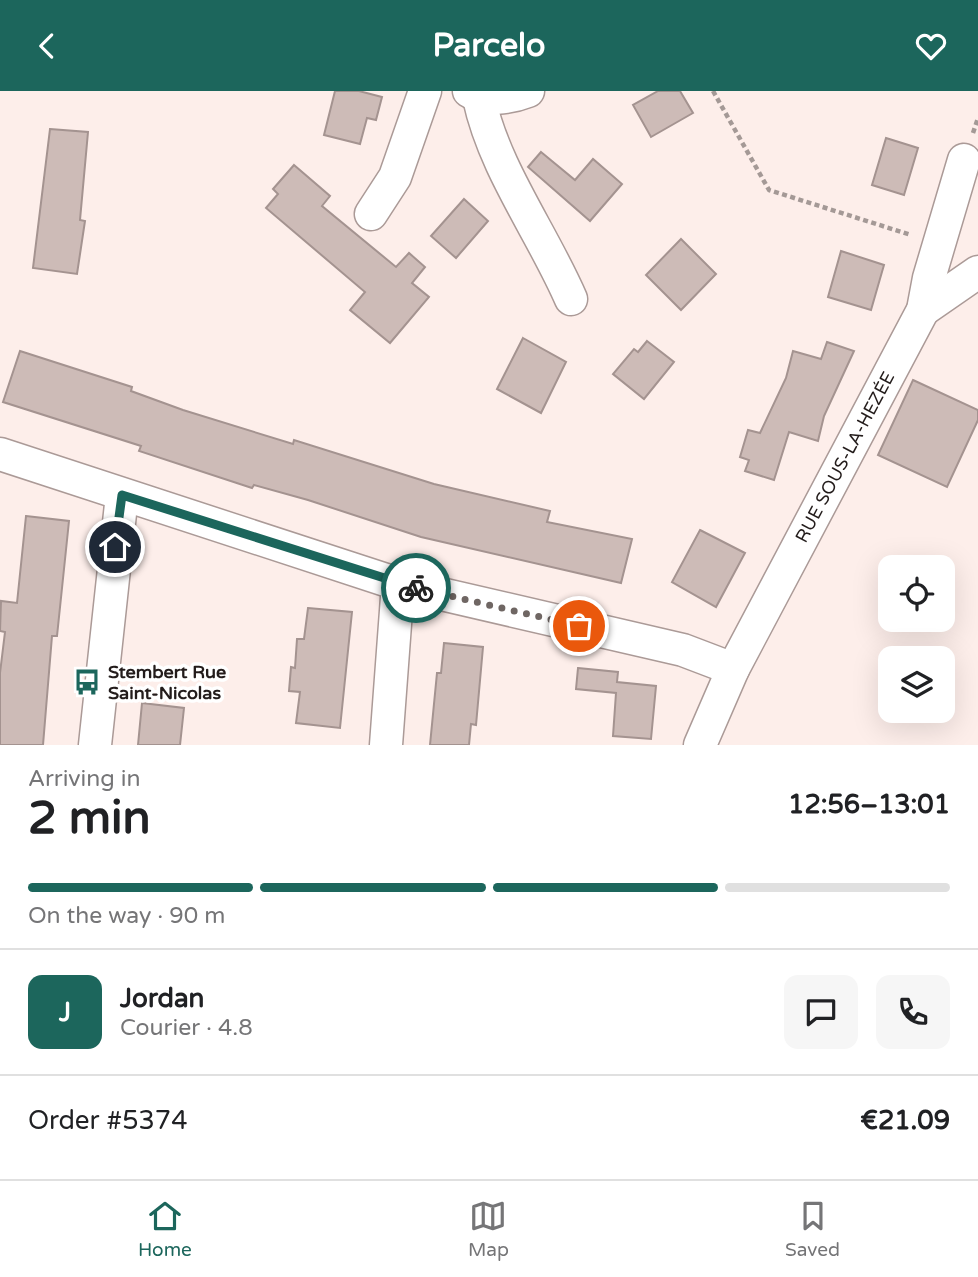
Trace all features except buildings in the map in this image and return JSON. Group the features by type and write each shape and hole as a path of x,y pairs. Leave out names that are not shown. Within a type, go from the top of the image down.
{"street":[{"path":"371,214 395,177 425,91"},
{"path":"528,91 474,94 486,131 554,259 571,299"},
{"name":"RUE SOUS-LA-HEZÉE","path":"700,745 733,669 923,310 964,160"},
{"path":"923,310 978,272"},
{"path":"0,454 398,584 683,650 733,669"},
{"path":"95,745 122,495"},
{"path":"386,745 398,584"}],"path":[{"path":"713,91 769,190 939,244"}],"way so far":[{"path":"416,588 579,626"}],"place":[{"name":"Stembert Rue Saint-Nicolas","path":"87,682"}],"route":[{"path":"115,547 122,495 416,588"}]}
